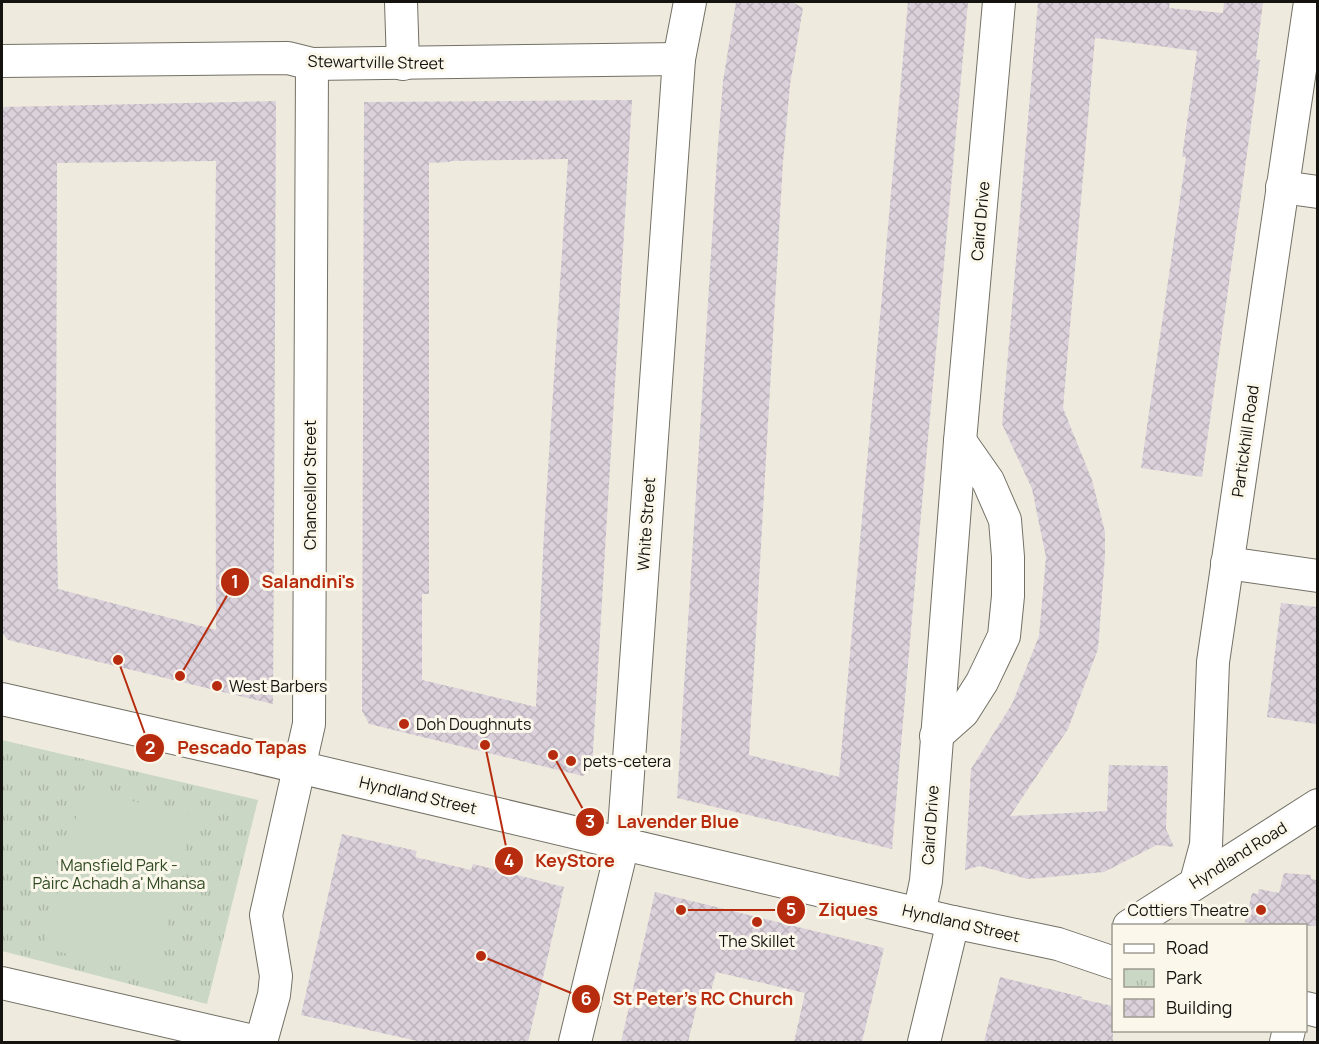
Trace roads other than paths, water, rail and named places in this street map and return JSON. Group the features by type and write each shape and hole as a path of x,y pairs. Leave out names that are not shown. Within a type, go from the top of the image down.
{"street":[{"path":"401,2 403,64"},
{"name":"White Street","path":"575,1042 623,844 679,59 690,2"},
{"name":"Caird Drive","path":"919,914 926,881 960,441 999,2"},
{"name":"Partickhill Road","path":"1196,882 1206,845 1213,662 1310,2"},
{"name":"Stewartville Street","path":"2,61 288,58 312,64 403,64 679,59"},
{"name":"Chancellor Street","path":"259,1042 274,995 276,976 266,915 309,724 312,64"},
{"path":"1282,188 1317,192"},
{"path":"936,736 963,712 982,682 1004,636 1008,596 1005,520 976,461 960,441"},
{"path":"1227,563 1317,576"},
{"name":"Hyndland Street","path":"2,699 301,767 953,922 1058,944 1112,963"},
{"name":"Hyndland Road","path":"1132,924 1317,805"},
{"path":"924,1042 953,922"},
{"path":"1058,944 1093,942 1112,933"},
{"path":"2,982 259,1042"}],"place":[{"name":"Pescado Tapas","path":"118,660"},
{"name":"Salandini's","path":"180,676"},
{"name":"West Barbers","path":"217,686"},
{"name":"Doh Doughnuts","path":"404,724"},
{"name":"KeyStore","path":"485,745"},
{"name":"Lavender Blue","path":"553,755"},
{"name":"pets-cetera","path":"571,761"},
{"name":"Ziques","path":"681,910"},
{"name":"Cottiers Theatre","path":"1261,910"},
{"name":"The Skillet","path":"757,922"},
{"name":"St Peter's RC Church","path":"481,956"}],"park label":[{"name":"Mansfield Park - Pàirc Achadh a' Mhansa","path":"119,874"}]}
